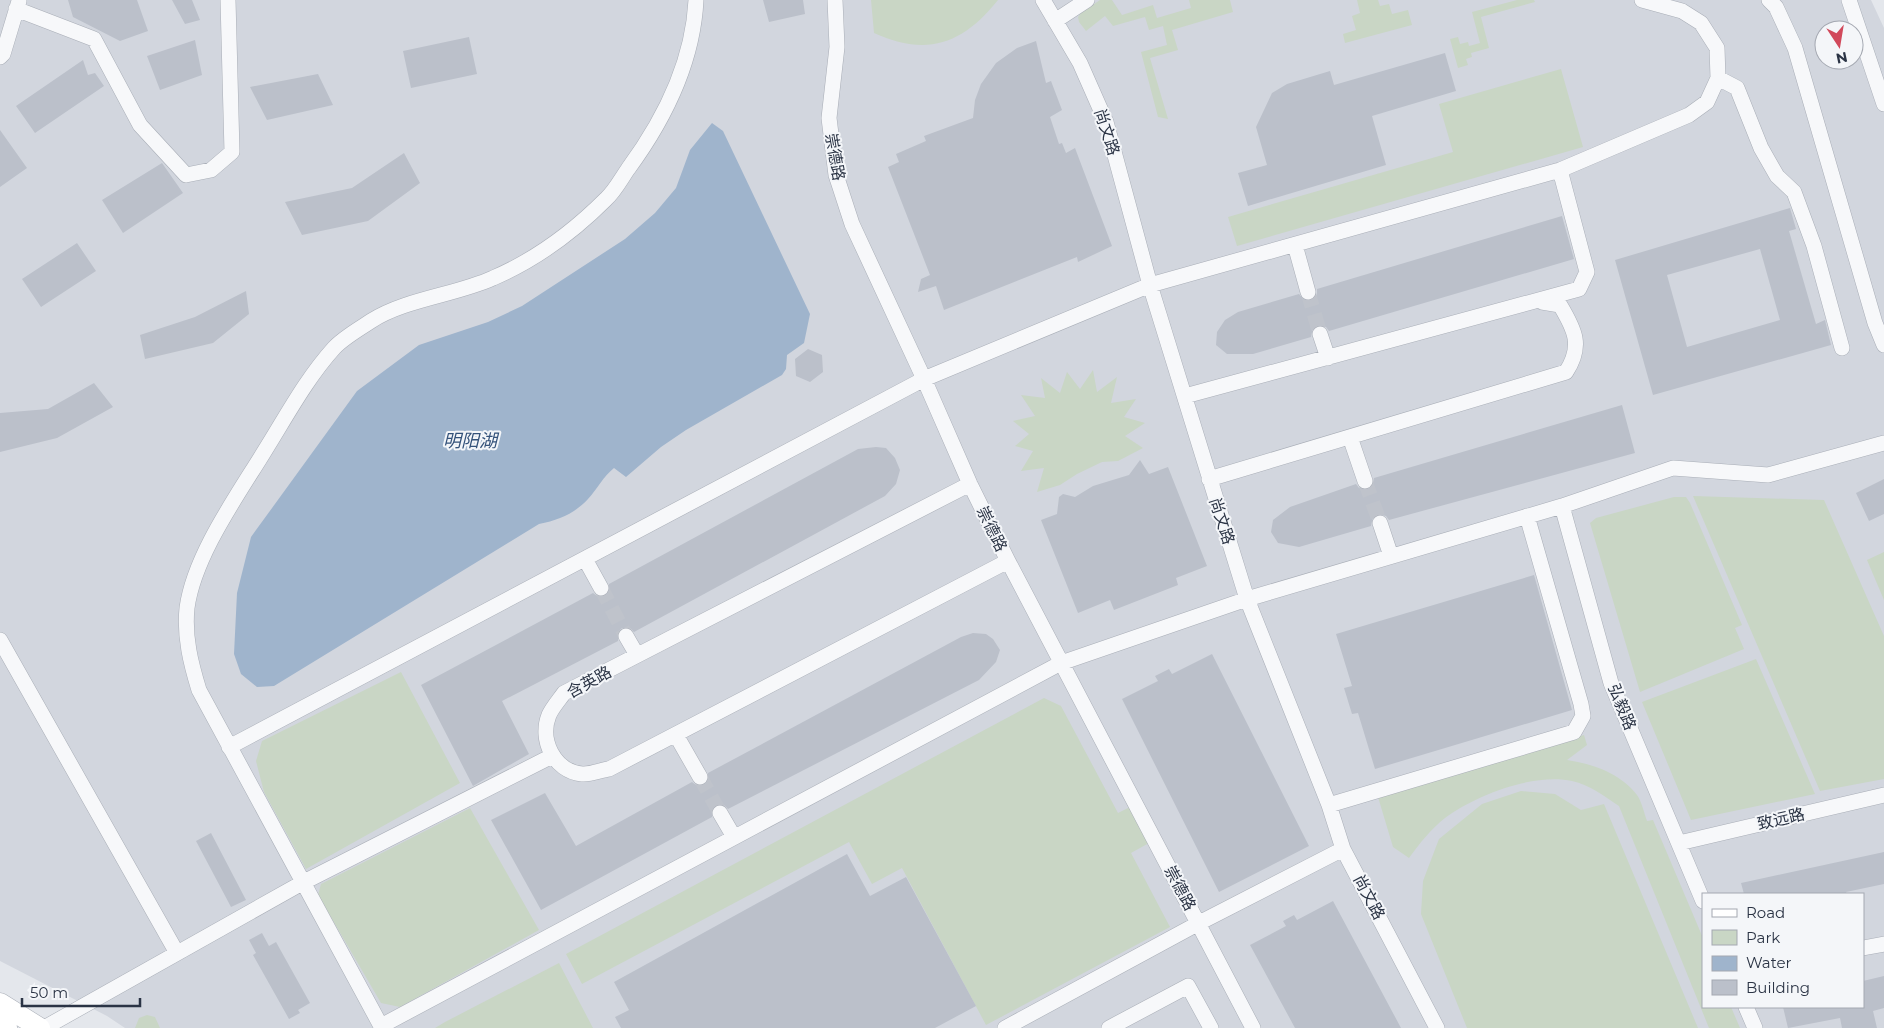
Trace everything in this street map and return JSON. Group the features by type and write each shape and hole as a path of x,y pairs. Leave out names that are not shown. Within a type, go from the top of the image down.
{"main road":[{"path":"0,1003 42,1028"},
{"path":"0,1024 7,1028"}],"street":[{"path":"0,57 3,54 18,5 94,39 140,125 186,175 211,170 232,152 228,0"},
{"path":"696,0 695,15 681,72 665,113 637,158 608,198 568,232 534,257 492,279 412,304 374,319 335,346 302,390 202,556 187,608 188,652 199,690 381,1027 1061,663 1246,599 1562,506 1673,468 1768,475 1884,443"},
{"name":"崇德路","path":"835,0 837,47 829,118 836,175 852,224 924,379 970,484 1008,561 1253,1028"},
{"name":"尚文路","path":"1043,0 1080,63 1106,122 1150,286 1246,599 1329,805 1343,849 1438,1028"},
{"path":"1056,21 1087,0"},
{"path":"229,747 924,379 1150,286 1560,170 1689,115 1707,102 1718,78 1717,48 1701,23 1682,11 1642,0"},
{"path":"1769,0 1776,7 1795,48 1875,324 1884,344"},
{"path":"1849,0 1884,104"},
{"path":"1718,78 1737,88 1761,148 1778,176 1794,192 1814,246 1842,348"},
{"path":"1185,396 1538,302 1580,288 1587,272 1560,170"},
{"path":"1294,245 1308,292"},
{"path":"1208,479 1566,372 1575,358 1577,346 1572,329 1560,305 1538,302"},
{"path":"1320,334 1328,358"},
{"path":"1350,437 1365,481"},
{"name":"含英路","path":"552,756 544,732 549,714 564,693 970,484"},
{"name":"弘毅路","path":"1562,506 1611,683 1702,900"},
{"path":"1329,805 1574,732 1583,716 1581,704 1527,516"},
{"path":"1380,523 1391,556"},
{"path":"585,559 601,588"},
{"path":"42,1028 302,883 552,756 560,766 582,774 608,769 1008,561"},
{"path":"626,636 637,655"},
{"path":"0,640 177,953"},
{"path":"676,735 700,777"},
{"name":"致远路","path":"1678,843 1884,795"},
{"path":"720,812 734,837"},
{"path":"1005,1028 1199,923 1343,849"},
{"path":"1864,948 1884,944"},
{"path":"1110,1028 1188,986 1209,1027"},
{"path":"1746,1008 1755,1028"}],"shaded area":[{"path":"0,0 1871,0 1884,28 1884,1028 125,1028 107,1016 0,961"}],"green space":[{"path":"871,0 998,0 985,15 957,36 943,42 927,45 893,40 874,33"},
{"path":"1100,0 1112,0 1122,15 1153,5 1157,18 1191,8 1189,0 1230,0 1233,12 1172,30 1178,50 1150,58 1168,119 1158,117 1141,52 1167,45 1163,26 1149,30 1145,17 1113,26 1105,16 1086,31 1079,22 1078,17"},
{"path":"1357,0 1378,0 1380,6 1389,4 1392,14 1408,10 1412,25 1345,43 1343,34 1356,30 1352,16 1360,13"},
{"path":"1517,0 1534,0 1535,2 1481,17 1489,48 1471,53 1472,57 1466,59 1468,65 1458,68 1450,39 1458,37 1460,44 1468,42 1469,46 1480,43 1472,12"},
{"path":"1561,69 1583,147 1237,246 1228,217 1453,152 1439,104"},
{"path":"1093,370 1097,392 1117,377 1111,403 1136,399 1124,417 1145,423 1125,436 1143,448 1118,461 1102,462 1060,485 1037,492 1044,468 1021,471 1033,451 1015,446 1029,434 1013,421 1035,416 1021,395 1045,398 1041,378 1060,393 1067,372 1080,389"},
{"path":"1693,496 1824,500 1884,636 1884,779 1820,791"},
{"path":"1674,497 1686,497 1690,503 1742,625 1735,628 1744,649 1640,692 1590,523 1596,518"},
{"path":"1884,552 1884,600 1867,560"},
{"path":"1756,659 1815,794 1691,820 1642,702"},
{"path":"401,672 460,783 306,869 264,792 256,761 262,741"},
{"path":"1044,698 1061,706 1118,813 1130,807 1149,843 1131,853 1170,927 986,1025 902,868 872,884 849,842 582,984 566,954"},
{"path":"1584,735 1587,745 1567,760 1587,764 1614,775 1637,795 1647,821 1653,820 1702,936 1702,1008 1731,1008 1740,1028 1709,1028 1619,806 1602,795 1579,783 1557,779 1523,783 1506,788 1472,801 1445,818 1409,858 1393,847 1378,797"},
{"path":"1521,791 1555,794 1581,810 1604,804 1698,1028 1467,1028 1421,914 1423,881 1439,839 1482,804"},
{"path":"470,808 539,930 400,1007 381,1003 318,895 321,884"},
{"path":"559,963 593,1028 435,1028 445,1022"},
{"path":"147,1015 155,1017 160,1028 135,1028 139,1018"}],"water":[{"name":"明阳湖","path":"712,123 723,131 810,314 804,343 787,355 786,369 782,375 686,430 661,447 626,477 614,468 588,499 572,512 553,521 539,524 274,686 257,687 241,674 234,654 237,593 251,537 357,391 419,345 488,322 522,306 625,239 655,213 676,188 690,150"}],"building":[{"path":"68,0 137,0 148,31 120,41 73,17"},
{"path":"172,0 192,0 200,20 185,24"},
{"path":"763,0 803,0 805,14 769,22"},
{"path":"469,37 477,74 411,88 403,51"},
{"path":"195,40 202,75 160,90 147,56"},
{"path":"1036,41 1046,83 1051,81 1062,110 1050,117 1059,144 1062,143 1066,153 1075,148 1112,246 1078,262 1077,257 944,310 936,286 918,292 921,279 930,275 888,167 899,162 896,154 926,141 924,136 973,118 975,100 981,84 996,63 1017,48"},
{"path":"1445,53 1456,91 1372,116 1386,165 1248,206 1238,173 1267,165 1256,127 1272,93 1287,84 1330,71 1334,85"},
{"path":"83,60 88,75 95,73 104,86 35,133 16,106"},
{"path":"318,74 333,105 267,120 250,87"},
{"path":"0,130 27,168 0,187"},
{"path":"404,153 420,183 368,221 302,235 285,202 352,188"},
{"path":"162,163 183,193 123,233 102,200"},
{"path":"1790,208 1796,229 1789,231 1816,324 1825,320 1831,345 1653,395 1615,260","holes":["1760,249 1780,320 1687,347 1667,275"]},
{"path":"1562,216 1574,259 1329,331 1326,327 1318,325 1313,328 1311,337 1253,354 1227,354 1216,345 1217,332 1225,320 1238,312 1299,294 1305,301 1311,301 1317,295 1317,289"},
{"path":"77,243 96,271 41,307 22,279"},
{"path":"246,291 249,314 213,343 145,359 140,335 195,317"},
{"path":"808,349 822,355 823,372 810,382 796,376 795,359"},
{"path":"94,383 113,407 57,438 0,452 0,413 48,409"},
{"path":"1622,405 1635,453 1389,520 1386,516 1378,514 1373,517 1371,526 1299,547 1278,543 1271,532 1273,520 1290,507 1356,484 1359,488 1368,490 1372,487 1374,478"},
{"path":"886,448 895,458 900,470 896,484 885,496 634,632 630,628 622,628 618,632 618,641 502,701 529,754 473,786 421,685 593,593 597,596 605,596 609,592 609,584 858,449"},
{"path":"1140,460 1149,474 1168,467 1207,566 1176,578 1178,585 1114,610 1110,600 1078,613 1041,520 1057,514 1059,497 1063,494 1075,497 1093,486 1129,475"},
{"path":"1884,479 1884,514 1869,521 1856,493"},
{"path":"1534,575 1572,710 1375,769 1358,713 1352,714 1344,688 1352,686 1336,634"},
{"path":"973,633 986,634 993,639 1000,650 996,662 979,680 728,809 724,805 716,805 712,809 712,817 541,910 491,820 545,793 576,846 692,782 696,785 704,785 708,781 708,773 961,637"},
{"path":"1212,654 1309,846 1219,892 1122,699 1158,681 1155,676 1169,669 1172,674"},
{"path":"211,833 246,900 231,907 196,841"},
{"path":"1884,852 1884,884 1846,893 1744,893 1741,883"},
{"path":"847,854 870,896 906,877 976,1006 935,1028 621,1028 615,1017 629,1010 614,982"},
{"path":"1333,901 1401,1028 1295,1028 1250,945 1286,926 1283,921 1294,915 1297,920"},
{"path":"262,933 269,946 276,942 310,1003 298,1010 300,1013 289,1019 253,955 256,953 249,940"},
{"path":"1884,976 1884,1008 1873,1011 1877,1028 1842,1028 1840,1018 1788,1028 1783,1008 1864,1008 1864,981"}],"tunnel":[{"path":"1308,292 1320,334"},
{"path":"1365,481 1380,523"},
{"path":"601,588 626,636"},
{"path":"700,777 720,813"}]}
